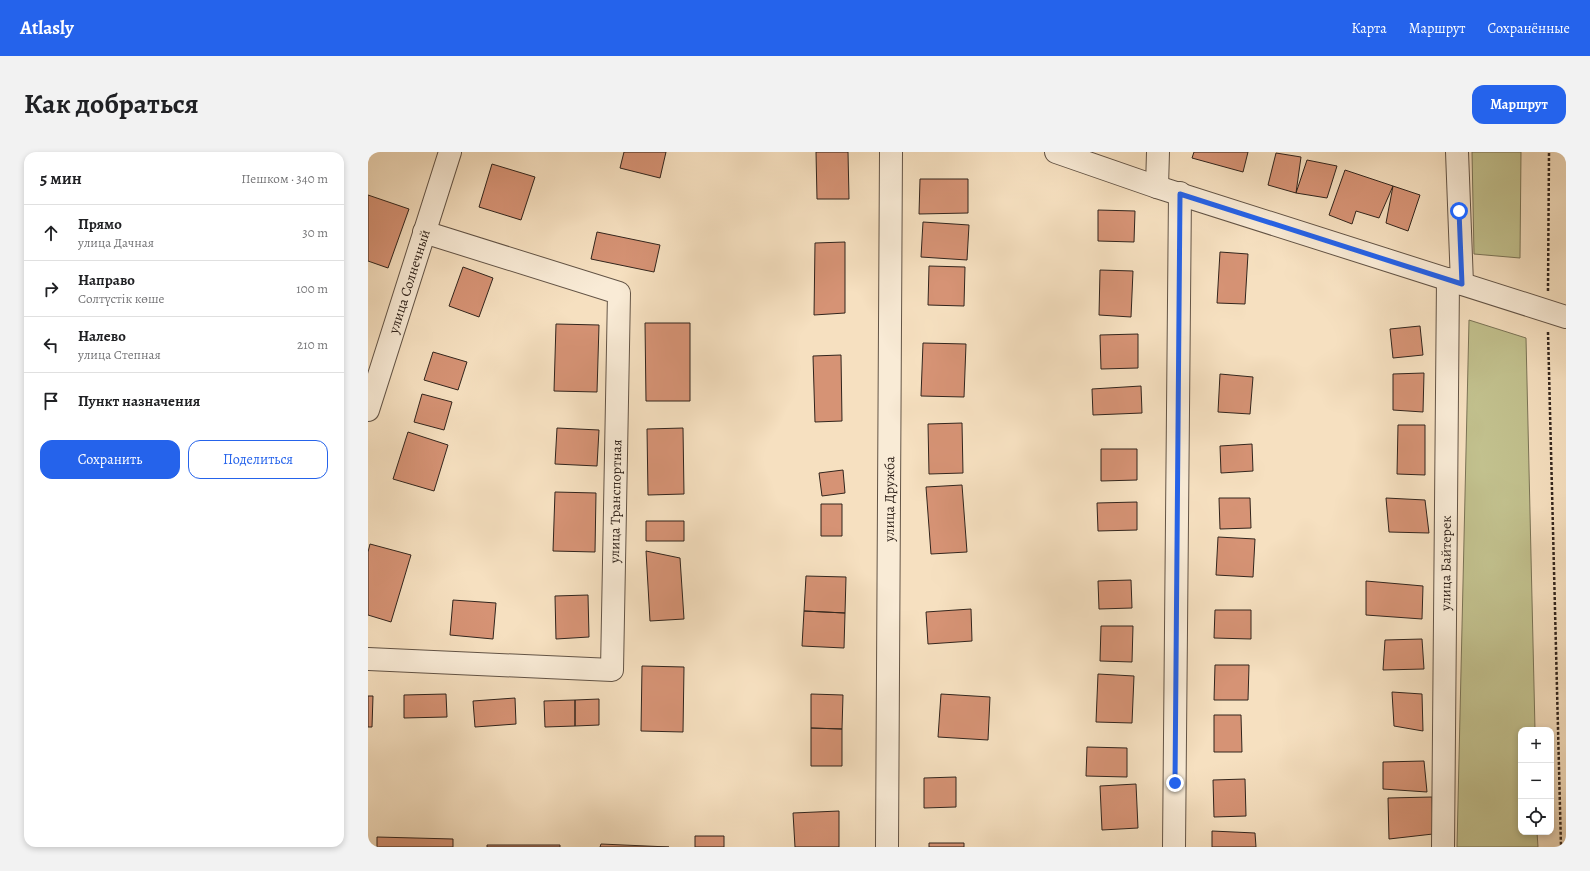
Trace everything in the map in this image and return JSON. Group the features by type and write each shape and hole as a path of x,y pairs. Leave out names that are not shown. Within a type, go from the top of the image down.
{"street":[{"name":"улица Солнечный","path":"368,410 450,152"},
{"name":"улица Дружба","path":"886,847 891,152"},
{"path":"1056,152 1157,187 1557,314"},
{"path":"1157,187 1158,152"},
{"name":"улица Байтерек","path":"1443,847 1457,152"},
{"path":"1174,847 1180,194"},
{"name":"улица Транспортная","path":"368,659 612,670 619,293 424,232"}],"path":[{"path":"1549,152 1557,314 1560,847"}],"shaded area":[{"path":"1472,152 1521,152 1520,258 1474,254"},
{"path":"1469,320 1526,338 1535,727 1518,727 1518,835 1537,835 1538,847 1457,847"}],"building":[{"path":"624,152 666,152 660,178 620,168"},
{"path":"816,152 848,152 849,199 817,199"},
{"path":"1194,152 1248,152 1243,172 1192,158"},
{"path":"1276,153 1301,157 1296,193 1268,185"},
{"path":"1307,160 1337,166 1327,198 1296,193"},
{"path":"492,164 535,177 521,220 479,207"},
{"path":"1345,170 1393,186 1379,218 1356,211 1352,224 1329,215"},
{"path":"920,179 968,179 968,213 919,214"},
{"path":"1393,186 1420,195 1408,231 1386,223"},
{"path":"368,195 409,209 388,268 368,261"},
{"path":"1098,210 1135,211 1134,242 1098,241"},
{"path":"923,222 969,225 967,260 921,257"},
{"path":"597,232 660,245 654,272 591,259"},
{"path":"845,242 845,313 814,315 815,243"},
{"path":"1220,252 1248,254 1245,304 1217,303"},
{"path":"929,266 965,267 964,306 928,305"},
{"path":"463,267 493,278 479,317 449,306"},
{"path":"1100,270 1133,271 1131,317 1099,315"},
{"path":"645,323 690,323 690,401 646,401"},
{"path":"556,324 599,325 597,392 554,391"},
{"path":"1420,326 1423,355 1393,358 1390,329"},
{"path":"1138,334 1138,368 1101,369 1100,335"},
{"path":"923,343 966,344 964,397 921,396"},
{"path":"433,352 467,362 458,390 424,380"},
{"path":"841,355 842,421 815,422 813,356"},
{"path":"1424,373 1423,412 1393,410 1393,374"},
{"path":"1220,374 1253,377 1250,414 1218,412"},
{"path":"1141,386 1142,413 1093,415 1092,389"},
{"path":"422,394 452,402 444,430 414,422"},
{"path":"962,423 963,473 929,474 928,424"},
{"path":"1398,425 1425,425 1425,475 1397,474"},
{"path":"557,428 599,430 597,466 555,464"},
{"path":"683,428 684,494 648,495 647,429"},
{"path":"408,432 448,445 434,491 393,479"},
{"path":"1252,444 1253,471 1221,473 1220,446"},
{"path":"1101,449 1137,449 1137,480 1101,481"},
{"path":"843,470 845,493 822,496 819,473"},
{"path":"962,485 967,552 931,554 926,487"},
{"path":"555,492 596,493 595,552 553,551"},
{"path":"1219,498 1250,498 1251,528 1220,529"},
{"path":"1386,498 1425,500 1429,533 1389,532"},
{"path":"1137,502 1137,530 1098,531 1097,503"},
{"path":"821,504 842,504 842,536 821,536"},
{"path":"646,521 684,521 684,541 646,541"},
{"path":"1218,537 1255,539 1253,577 1216,575"},
{"path":"370,544 411,555 391,622 368,615 368,552"},
{"path":"646,551 680,558 684,619 650,621"},
{"path":"806,576 846,577 845,613 804,611"},
{"path":"1131,580 1132,608 1099,609 1098,581"},
{"path":"1366,581 1423,586 1422,619 1366,615"},
{"path":"588,595 589,637 556,639 555,596"},
{"path":"453,600 496,603 493,639 450,635"},
{"path":"971,609 972,641 928,644 926,612"},
{"path":"1215,610 1251,610 1251,639 1214,638"},
{"path":"804,611 845,613 844,648 802,646"},
{"path":"1101,626 1133,626 1132,662 1100,661"},
{"path":"1422,639 1424,669 1383,670 1385,640"},
{"path":"1215,665 1249,665 1248,700 1214,700"},
{"path":"642,666 684,667 683,732 641,731"},
{"path":"1098,674 1134,676 1132,723 1096,722"},
{"path":"1392,692 1422,694 1423,731 1394,726"},
{"path":"446,694 447,717 404,718 404,695"},
{"path":"811,694 843,695 842,729 811,728"},
{"path":"941,694 990,697 988,740 938,737"},
{"path":"368,696 373,696 372,727 368,727"},
{"path":"515,698 516,724 475,727 473,701"},
{"path":"599,699 599,725 575,726 575,700"},
{"path":"575,700 575,726 545,727 544,701"},
{"path":"1214,715 1241,715 1242,752 1214,752"},
{"path":"811,728 842,729 842,766 811,766"},
{"path":"1087,747 1127,748 1127,777 1086,776"},
{"path":"1424,761 1427,792 1383,789 1383,762"},
{"path":"956,777 956,807 924,808 924,778"},
{"path":"1245,779 1246,816 1214,817 1213,780"},
{"path":"1136,784 1138,828 1102,830 1100,786"},
{"path":"1432,797 1433,834 1389,839 1388,798"},
{"path":"839,811 839,847 795,847 793,813"},
{"path":"1212,831 1255,833 1256,847 1212,847"},
{"path":"695,836 724,836 724,847 695,847"},
{"path":"377,837 453,839 453,847 377,847"},
{"path":"929,843 964,843 964,847 929,847"},
{"path":"601,844 669,847 600,847"},
{"path":"487,845 560,845 560,847 487,847"}],"route":[{"path":"1175,783 1180,194 1462,284 1459,211"}]}
